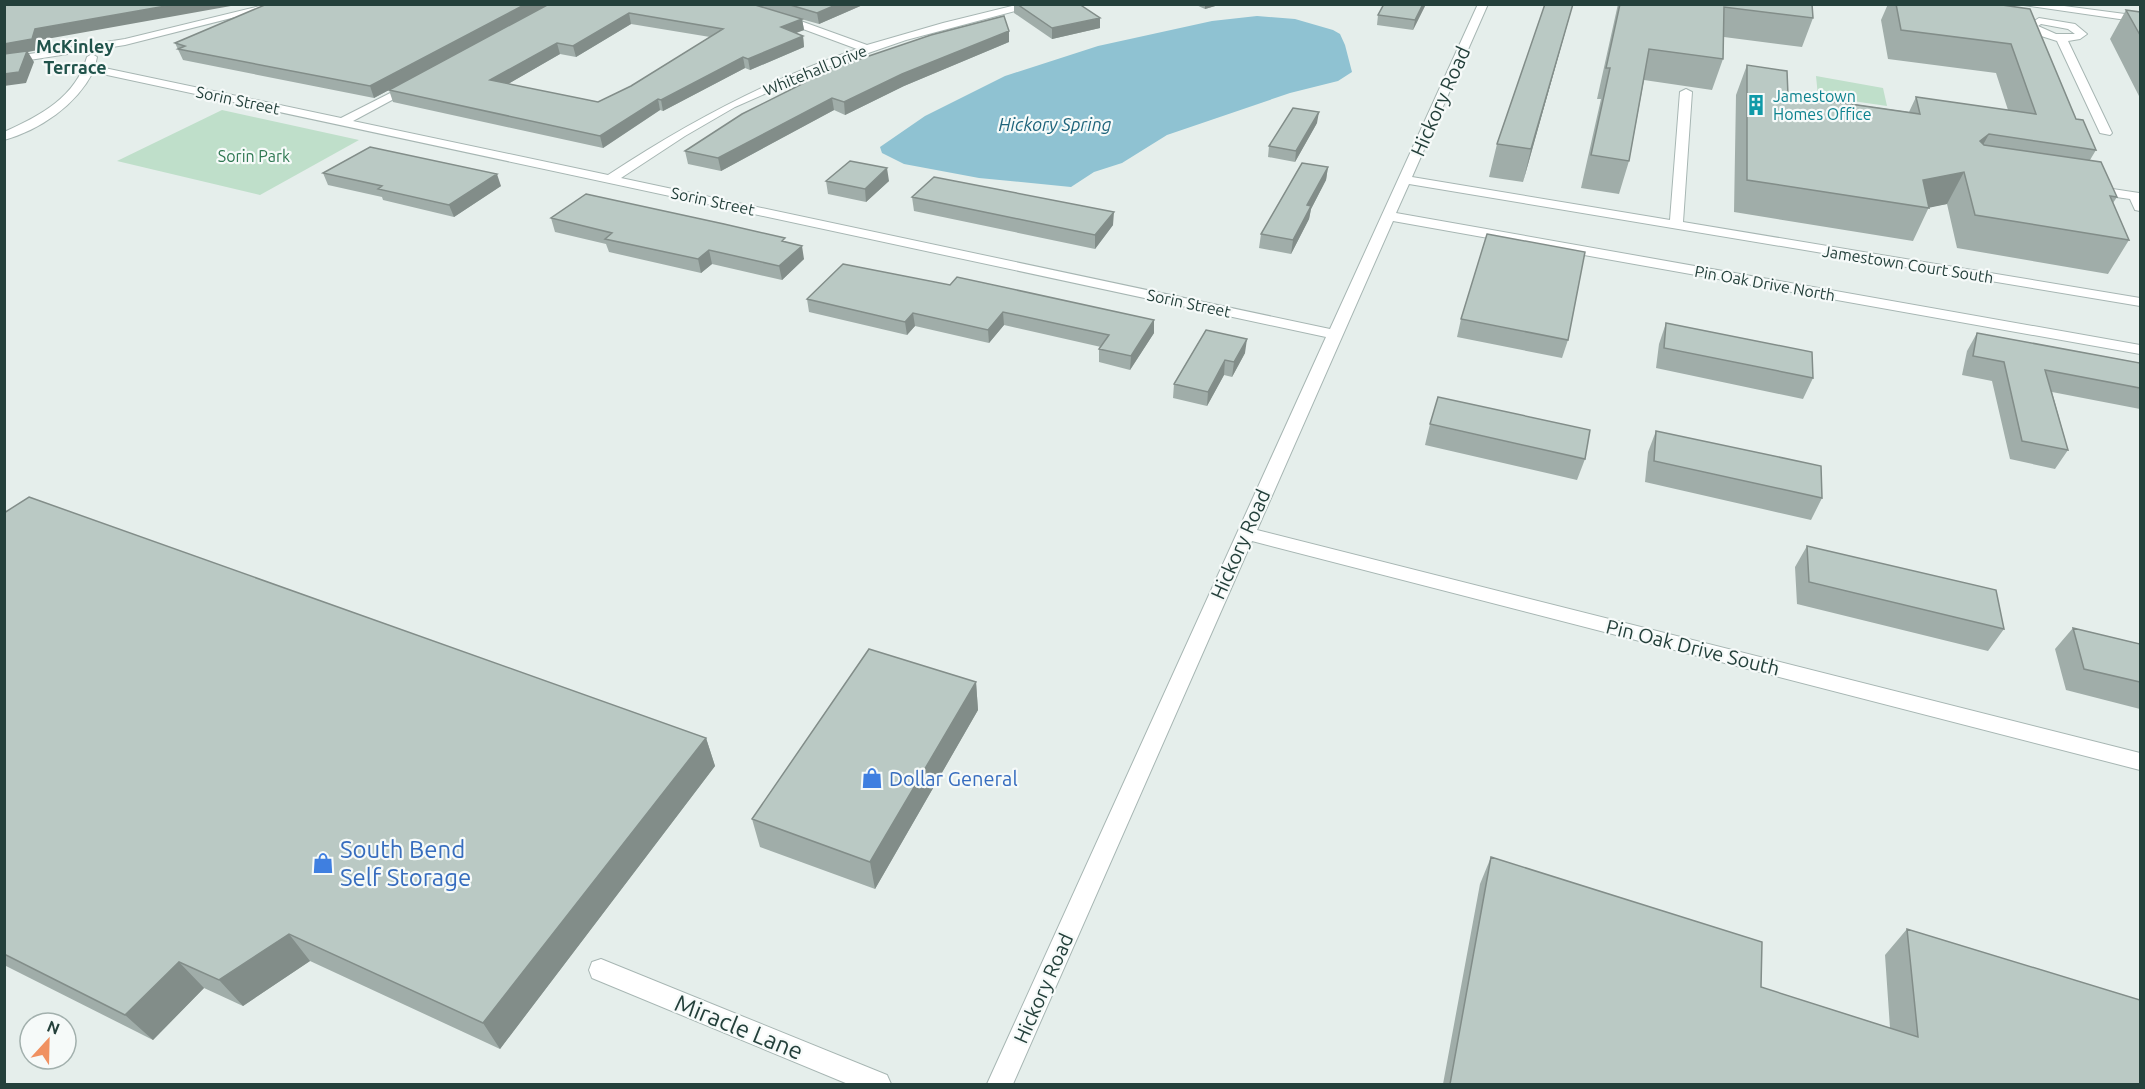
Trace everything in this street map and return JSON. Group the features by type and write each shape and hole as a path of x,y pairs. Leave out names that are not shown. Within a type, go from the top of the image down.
{"street":[{"path":"4,61 93,47 202,25 282,4"},
{"name":"Whitehall Drive","path":"611,179 691,127 734,104 808,70 931,28 1036,4"},
{"name":"Hickory Road","path":"1000,1084 1483,4"},
{"path":"2016,7 2140,19"},
{"path":"774,15 867,49"},
{"path":"2030,21 2063,24 2077,28 2082,34 2076,38 2061,38 2038,32 2031,26 2030,21"},
{"path":"2061,38 2106,133"},
{"path":"4,137 44,116 74,94 85,81 90,68 93,47"},
{"name":"Sorin Street","path":"90,68 1336,335"},
{"path":"342,122 426,77"},
{"path":"1676,225 1686,92"},
{"name":"Jamestown Court South","path":"1405,180 2140,302"},
{"path":"2077,187 2135,196 2140,207"},
{"name":"Pin Oak Drive North","path":"1389,216 2140,350"},
{"name":"Pin Oak Drive South","path":"1245,533 2140,762"},
{"name":"Miracle Lane","path":"601,970 878,1084"}],"green space":[{"path":"1816,76 1883,88 1887,106 1818,96"},
{"name":"Sorin Park","path":"222,110 359,140 260,195 117,161"}],"water":[{"name":"Hickory Spring","path":"1257,16 1295,19 1340,34 1352,72 1338,81 1290,93 1167,135 1122,163 1094,172 1071,187 979,178 904,164 882,153 880,147 925,116 1005,76 1098,46 1212,21"}],"building":[{"path":"4,4 177,4 35,29 32,39 4,44"},
{"path":"267,4 526,4 370,86 178,49 185,46 175,43"},
{"path":"549,4 752,4 802,19 781,27 803,36 748,59 743,57 661,100 658,99 600,136 389,90","holes":["629,13 723,29 631,86 598,102 490,80 557,43 573,46"]},
{"path":"787,4 838,4 817,13"},
{"path":"1017,4 1079,4 1100,18 1052,28"},
{"path":"1384,4 1423,4 1415,20 1378,15"},
{"path":"1545,4 1573,4 1531,149 1497,144"},
{"path":"1620,4 1812,4 1813,18 1724,7 1723,59 1649,49 1629,161 1591,155 1610,68 1606,68"},
{"path":"1896,4 1995,4 2030,9 2076,119 2083,120 2096,150 1989,134 1980,141 1984,145 2101,162 2117,197 2110,196 2129,240 1975,215 1964,172 1923,180 1929,208 1747,180 1747,65 1787,71 1788,95 1920,114 1916,97 2036,114 2011,44 1901,30"},
{"path":"2126,10 2140,12 2140,35"},
{"path":"1004,16 1009,31 902,74 844,102 832,98 718,158 685,151 742,114 804,83 798,80 931,35"},
{"path":"27,51 19,72 4,74 4,54"},
{"path":"1293,108 1319,112 1296,151 1269,146"},
{"path":"370,147 497,174 449,205 378,189 382,186 323,173"},
{"path":"850,161 887,168 865,189 826,181"},
{"path":"1302,163 1328,167 1307,205 1311,206 1293,240 1261,234"},
{"path":"934,177 1114,212 1095,235 912,197"},
{"path":"586,194 785,238 782,241 802,246 779,266 709,250 698,259 605,239 612,233 551,218"},
{"path":"1487,234 1585,252 1568,340 1461,319"},
{"path":"843,264 950,285 957,277 1154,320 1131,356 1099,349 1109,335 1003,312 988,330 913,313 905,322 807,299"},
{"path":"1666,323 1812,352 1813,378 1664,348"},
{"path":"1206,330 1247,339 1234,362 1225,360 1208,392 1174,384"},
{"path":"1977,333 2140,363 2140,388 2045,370 2068,450 2022,441 2004,362 1973,356"},
{"path":"1438,397 1590,430 1585,459 1430,424"},
{"path":"1656,431 1821,466 1822,498 1654,461"},
{"name":"South Bend Self Storage","path":"29,497 706,738 483,1023 289,934 219,980 179,962 125,1015 4,954 4,513"},
{"path":"1807,546 1996,590 2004,629 1809,582"},
{"path":"2073,628 2140,644 2140,682 2084,669"},
{"name":"Dollar General","path":"869,649 976,682 870,862 752,819"},
{"path":"1491,857 1762,942 1761,987 1918,1037 1907,929 2140,1000 2140,1084 1450,1084"}],"place":[{"name":"Jamestown Homes Office","path":"1756,105"},
{"name":"Dollar General","path":"872,778"},
{"name":"South Bend Self Storage","path":"323,863"}],"district":[{"name":"McKinley Terrace","path":"75,56"}]}
